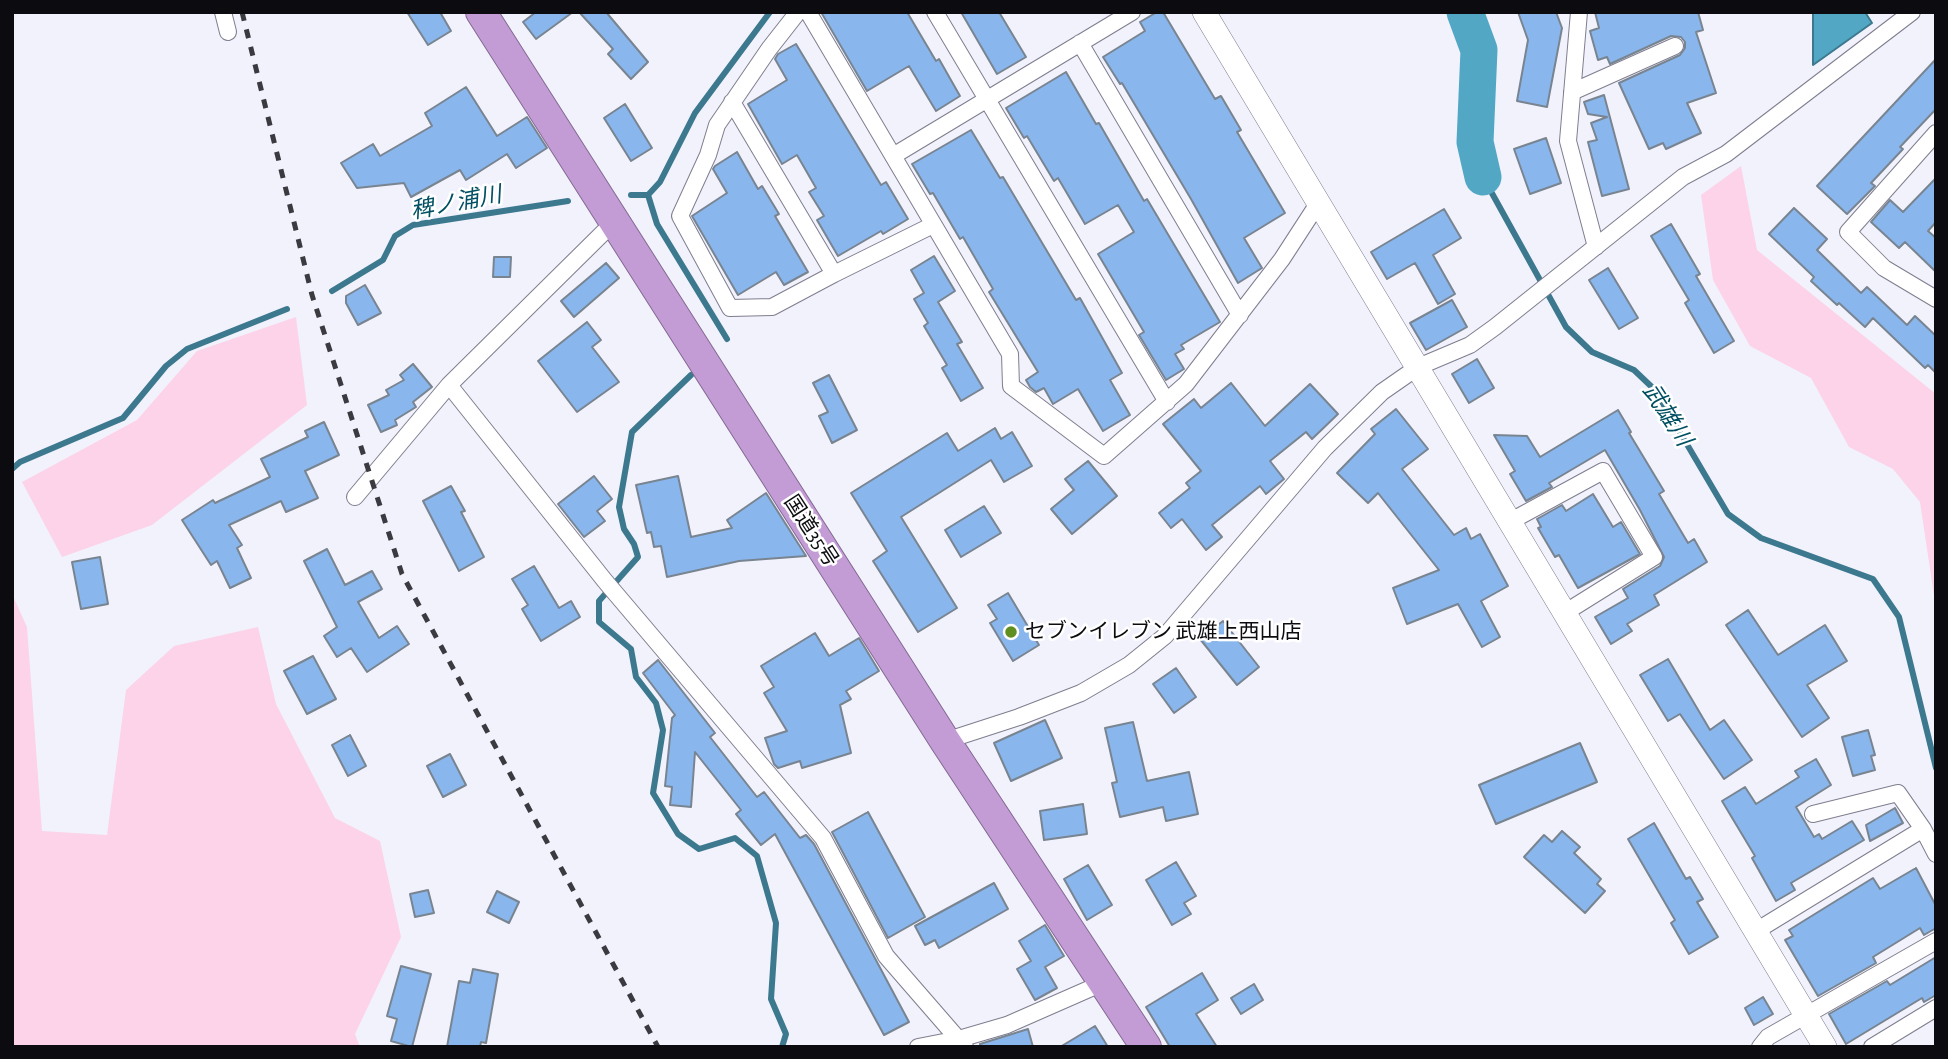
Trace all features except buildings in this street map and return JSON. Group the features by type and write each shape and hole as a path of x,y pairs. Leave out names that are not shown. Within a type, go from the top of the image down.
{"highway":[{"name":"国道35号","path":"481,12 945,741 1146,1047"}],"street":[{"path":"223,12 228,32"},
{"path":"799,12 769,49 717,125 708,155 680,216 730,308 772,307 933,225"},
{"path":"808,12 1010,354 1011,386 1104,456 1186,384 1282,259 1319,202"},
{"path":"935,12 1167,402"},
{"path":"893,156 1132,12"},
{"path":"1205,12 1825,1047"},
{"path":"1578,12 1568,141 1596,247"},
{"path":"945,741 1081,694 1129,665 1165,636 1325,448 1382,392 1418,367 1470,345 1683,177 1726,154 1912,12"},
{"path":"1080,43 1240,315"},
{"path":"1572,92 1675,46"},
{"path":"732,102 834,274"},
{"path":"1936,133 1848,232 1884,268 1936,299"},
{"path":"355,498 449,385 614,222"},
{"path":"449,385 605,581 823,838 887,956 962,1043"},
{"path":"1511,521 1603,471 1610,482 1654,557 1566,612"},
{"path":"1813,814 1898,793 1923,829 1936,854"},
{"path":"1756,931 1923,829"},
{"path":"1760,1047 1768,1037 1936,941"},
{"path":"918,1047 962,1043 1105,982"},
{"path":"1872,1047 1936,1008"}],"shaded area":[{"path":"1741,166 1757,250 1936,394 1936,609 1920,502 1893,469 1849,447 1811,378 1750,346 1713,280 1701,195"},
{"path":"296,317 307,405 152,525 62,557 22,482 137,420 197,351"},
{"path":"12,594 27,627 42,831 107,835 126,690 174,646 258,627 276,704 335,818 380,841 401,937 355,1034 360,1047 12,1047"}],"water":[{"path":"1813,12 1865,12 1872,23 1813,65"}],"waterway":[{"name":"稗ノ浦川","path":"631,195 648,195 660,182 695,113 770,12"},
{"name":"武雄川","path":"1465,12 1479,50 1475,142 1483,177"},
{"name":"武雄川","path":"1483,177 1566,327 1592,352 1634,370 1655,390 1728,514 1761,538 1873,579 1899,617 1936,768"},
{"path":"648,195 657,224 727,339"},
{"name":"稗ノ浦川","path":"332,291 383,260 395,236 413,225 568,201"},
{"name":"稗ノ浦川","path":"12,469 20,462 123,418 166,366 187,349 287,309"},
{"path":"691,375 632,432 619,507 624,529 634,544 638,557 599,601 599,622 631,649 636,677 656,703 663,730 653,793 678,834 699,849 735,838 757,856 776,923 771,999 786,1034 782,1047"}],"railway":[{"path":"242,12 312,295 402,574 658,1047"}],"place":[{"name":"セブンイレブン 武雄上西山店","path":"1011,632"}]}
